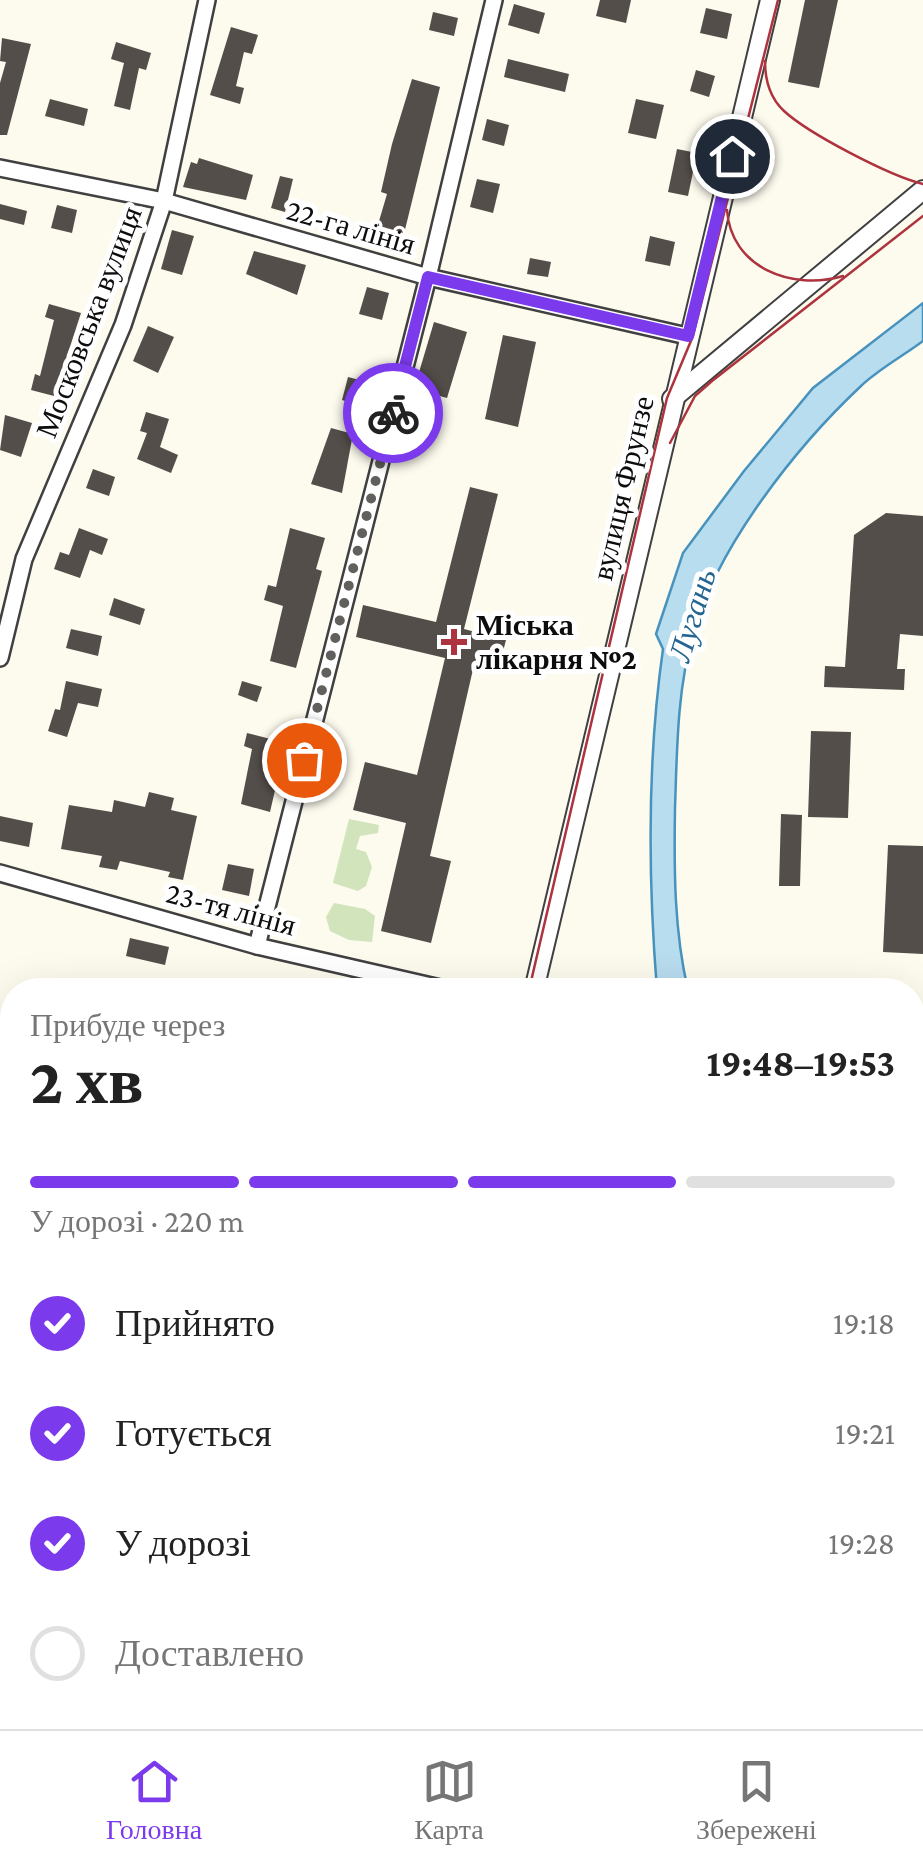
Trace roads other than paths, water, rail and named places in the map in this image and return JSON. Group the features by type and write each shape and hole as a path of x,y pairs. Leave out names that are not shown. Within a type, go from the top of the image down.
{"street":[{"name":"Московська вулиця","path":"0,658 24,558 123,326 164,202 207,0"},
{"path":"257,946 428,277 494,0"},
{"name":"вулиця Фрунзе","path":"537,978 770,0"},
{"name":"22-га лінія","path":"0,168 164,202 428,277 688,336"},
{"path":"672,400 923,190"},
{"name":"23-тя лінія","path":"0,874 257,946 397,978"}],"water":[{"name":"Лугань","path":"923,303 923,341 868,380 811,438 739,534 704,602 684,677 676,765 676,900 686,978 656,978 651,819 663,649 656,634 683,553 813,388"}],"tram line":[{"path":"532,978 667,398 693,336 778,0"},
{"path":"765,61 772,94 796,120 871,163 923,184"},
{"path":"727,210 740,247 767,270 804,280 843,276"},
{"path":"670,443 695,396 923,216"}],"place":[{"name":"Міська лікарня №2","path":"454,642"}]}
